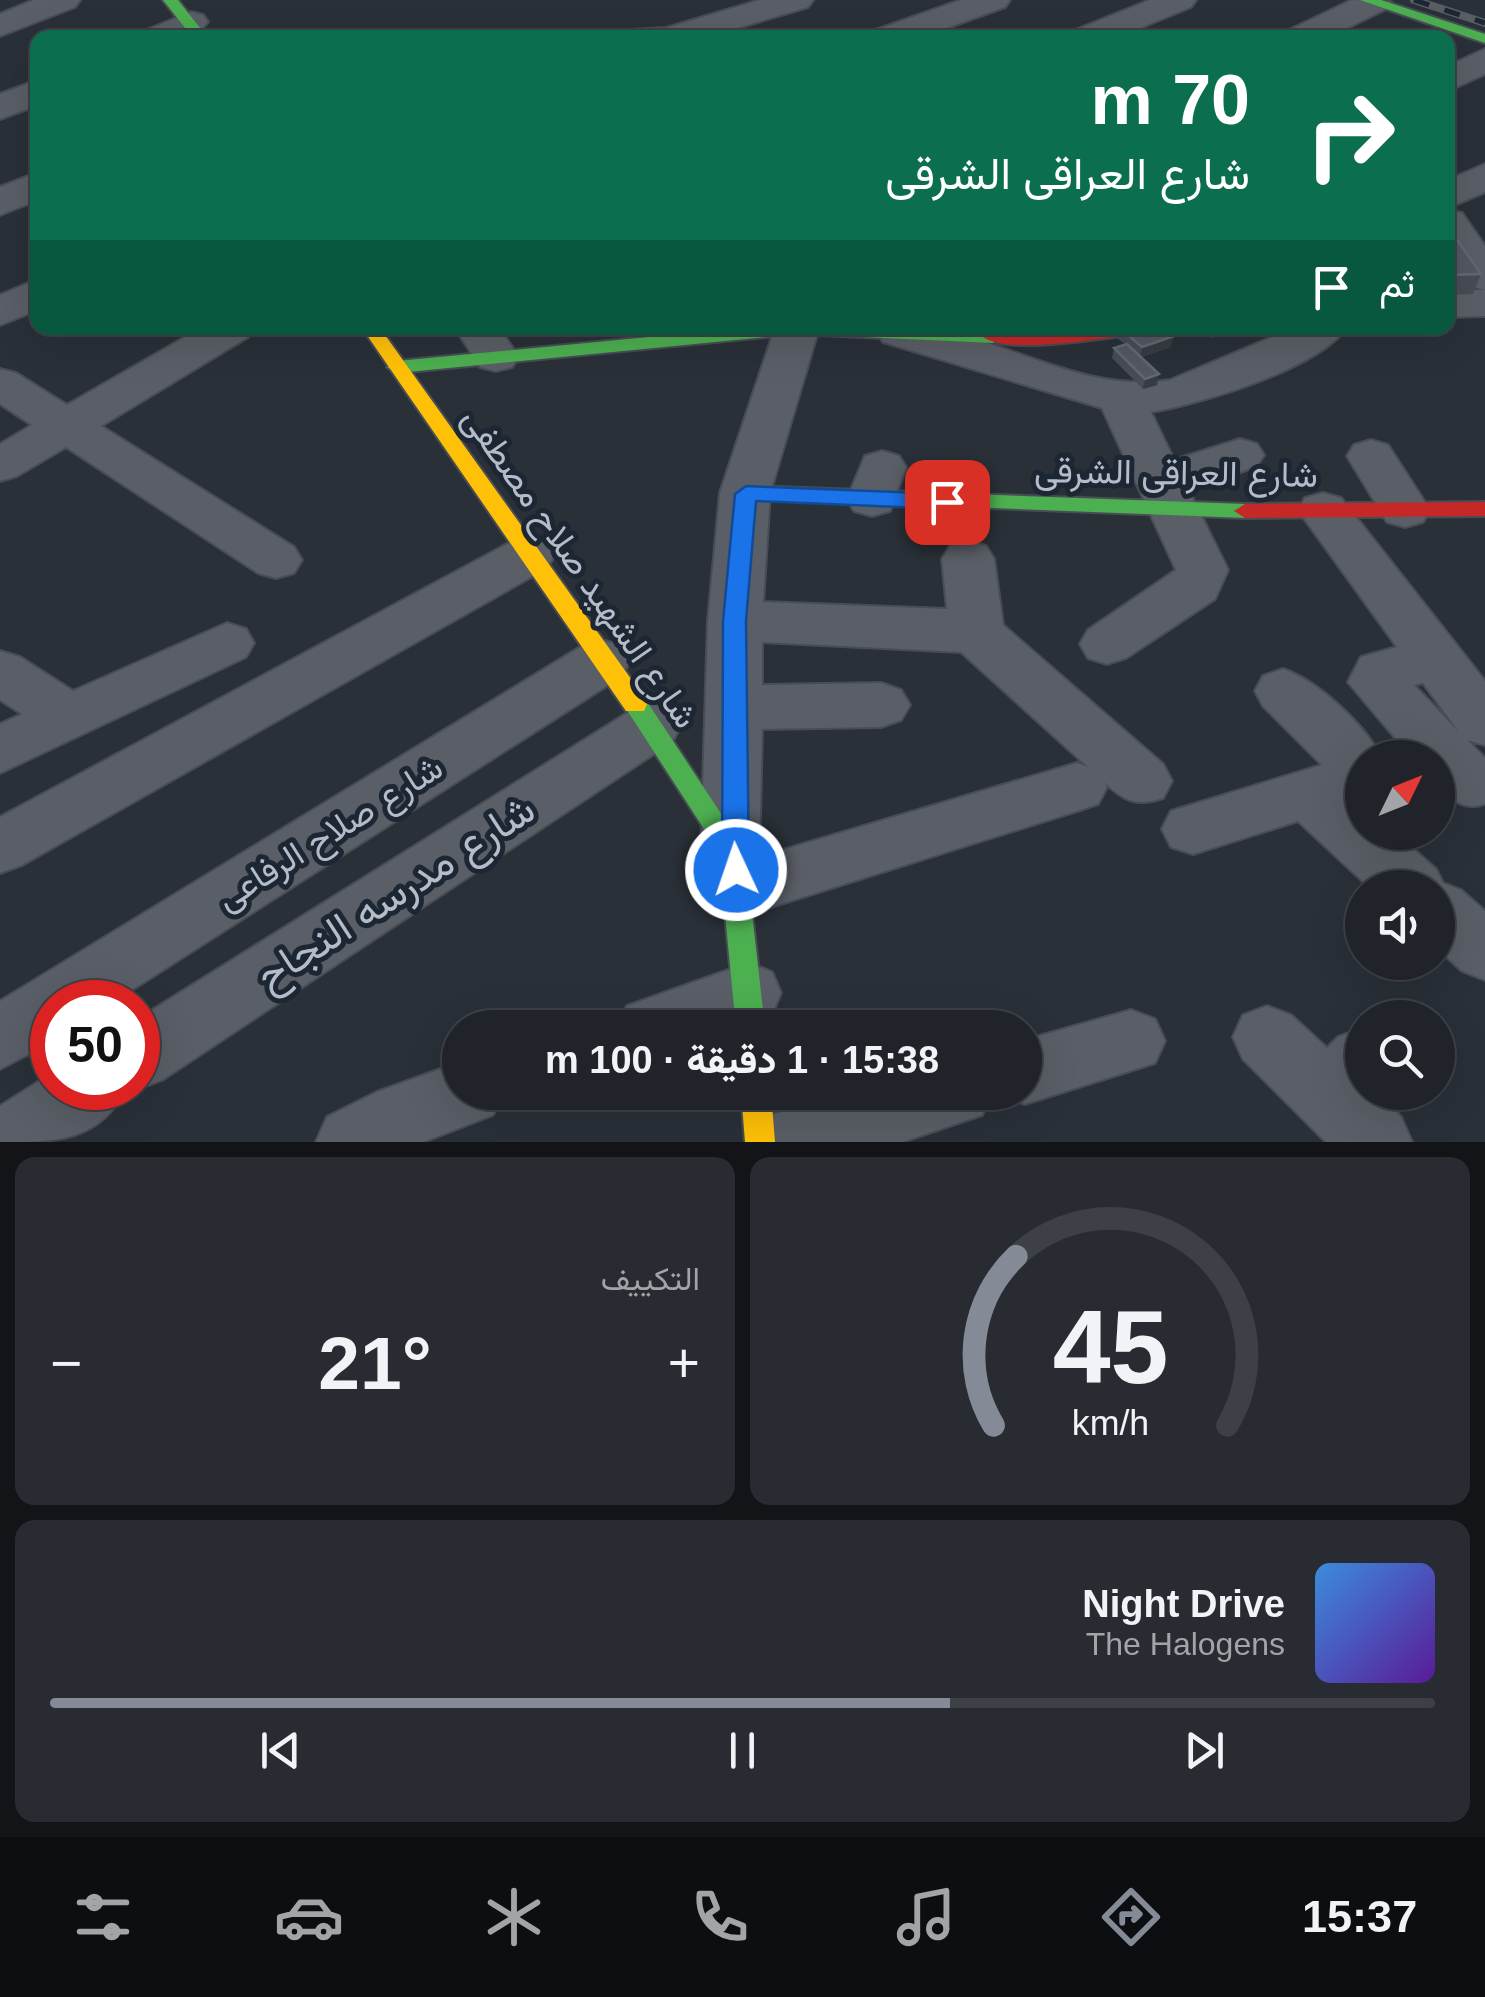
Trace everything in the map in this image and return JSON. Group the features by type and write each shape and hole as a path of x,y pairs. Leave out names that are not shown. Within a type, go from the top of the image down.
{"street":[{"path":"0,26 63,0"},
{"path":"709,30 796,0"},
{"path":"909,30 993,0"},
{"path":"1105,30 1179,0"},
{"path":"1315,30 1371,1 1485,38"},
{"path":"1455,76 1485,60"},
{"path":"0,108 30,95"},
{"path":"1455,192 1485,176"},
{"path":"0,203 30,188"},
{"path":"1455,205 1485,209"},
{"path":"1455,232 1485,277"},
{"path":"0,312 30,296"},
{"path":"1455,304 1485,302"},
{"path":"0,465 220,335"},
{"name":"شارع الشهيد صلاح مصطفى","path":"376,335 602,661 652,726 735,870 749,1010"},
{"path":"397,367 487,342 624,335"},
{"path":"808,335 746,494 734,621 735,870 1077,786"},
{"path":"905,335 1089,392 1120,397 1180,393 1293,348 1313,335"},
{"path":"1020,335 1046,339 1079,335"},
{"path":"0,382 276,560"},
{"path":"1107,644 1201,578 1202,570 1120,397"},
{"path":"1166,497 1240,456"},
{"path":"1370,456 1405,510"},
{"name":"شارع العراقى الشرقى","path":"746,494 877,483 1166,497 1323,510 1485,509"},
{"path":"1323,510 1485,723"},
{"path":"0,847 529,555"},
{"path":"968,560 978,634 1001,650 1142,780"},
{"path":"734,621 880,667"},
{"path":"734,707 880,667 978,634"},
{"path":"0,750 228,643"},
{"path":"1436,660 1381,672 1376,682 1473,784"},
{"name":"شارع صلاح الرفاعى","path":"93,980 602,661"},
{"path":"0,672 70,717"},
{"path":"1193,829 1350,781 1355,771 1353,759 1283,691"},
{"name":"شارع مدرسه النجاح","path":"160,1044 652,726"},
{"path":"1310,796 1394,870"},
{"path":"1455,923 1485,950"},
{"name":"شارع صلاح الرفاعى","path":"0,1038 30,1019"},
{"path":"1267,1037 1345,1092"},
{"path":"1042,1067 1131,1041"},
{"path":"352,1142 402,1116 442,1101"},
{"path":"6,1142 56,1110"},
{"path":"757,1110 760,1142"},
{"path":"791,1142 898,1110"}],"building":[{"path":"1458,241 1481,274 1455,275"},
{"path":"1128,335 1174,336 1142,347"},
{"path":"1127,344 1159,374 1145,379 1114,348"}],"railway":[{"path":"1414,0 1485,23"}],"traffic: fast":[{"path":"170,0 194,30"},
{"path":"1367,0 1485,39"},
{"path":"397,367 725,335"},
{"path":"949,335 993,337"},
{"path":"745,493 1245,511"},
{"path":"635,704 732,850 749,1010"}],"traffic: slow":[{"path":"376,335 635,704"},
{"path":"757,1110 760,1142"}],"traffic: jam":[{"path":"993,337 1046,339 1079,335"},
{"path":"1245,511 1485,509"}],"route":[{"path":"736,870 732,850 734,621 746,494 947,502"}]}
